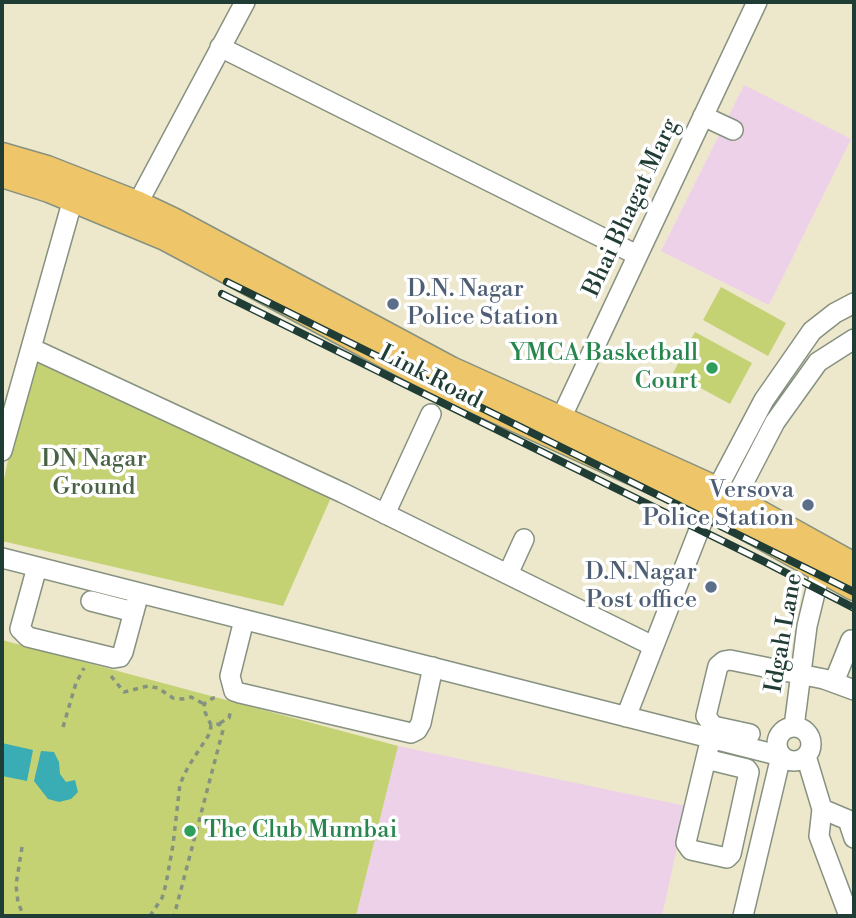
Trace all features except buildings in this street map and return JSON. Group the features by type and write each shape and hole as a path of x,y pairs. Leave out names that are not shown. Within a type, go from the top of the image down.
{"main road":[{"path":"3,164 47,168 134,212"},
{"path":"3,164 73,199 173,220 556,427 720,498 824,559 854,588"},
{"path":"824,559 854,565"}],"street":[{"path":"134,212 244,2"},
{"name":"Bhai Bhagat Marg","path":"556,427 757,2"},
{"path":"220,47 637,255"},
{"path":"703,116 733,130"},
{"path":"2,451 73,199"},
{"path":"626,717 653,646 764,400 812,331 835,313 854,303"},
{"path":"720,498 818,362 854,339"},
{"path":"31,348 385,514 653,646"},
{"path":"385,514 430,414"},
{"path":"508,574 524,539"},
{"path":"2,558 37,567 129,600 244,620 781,755 796,761 806,756"},
{"name":"Idgah Lane","path":"794,727 807,626 824,559"},
{"path":"37,567 20,629 28,637 114,658 120,657 123,652 129,600"},
{"path":"91,601 129,600"},
{"path":"244,620 230,676 234,691 240,693 411,733 417,730 421,723 433,667"},
{"path":"834,681 851,640"},
{"path":"750,734 713,726 706,716 718,666 730,660 834,681 854,690"},
{"path":"743,916 781,755 777,740 784,730 794,727 805,731 811,741 806,756 822,809 819,835 849,916"},
{"path":"706,759 747,769 749,772 731,854 727,858 691,850 686,843 706,759 711,738"},
{"path":"822,809 848,820 854,838"}],"path":[{"path":"63,727 81,670 89,664"},
{"path":"108,671 124,692 148,686 158,688 173,698 191,697 204,704"},
{"path":"204,704 213,698 227,699 231,709 229,718 211,725"},
{"path":"150,916 162,898 166,884 180,784 210,733 211,725 204,704"},
{"path":"174,916 223,730 219,724"},
{"path":"22,847 16,885 18,903 24,916"}],"shaded area":[{"path":"744,85 851,139 769,305 661,251"},
{"path":"398,746 686,806 662,916 356,916"}],"green space":[{"path":"721,287 786,323 768,356 703,320"},
{"name":"YMCA Basketball Court","path":"695,332 752,363 730,404 673,373"},
{"name":"DN Nagar Ground","path":"31,348 333,493 283,606 2,541 2,489"},
{"name":"The Club Mumbai","path":"2,640 398,746 356,916 2,916"}],"water":[{"path":"2,743 33,750 27,781 2,776"},
{"path":"41,751 54,752 59,762 60,774 66,782 75,780 78,792 71,799 59,802 48,799 34,781"}],"railway":[{"path":"227,282 854,592"},
{"path":"222,294 854,608"}],"place":[{"name":"D.N. Nagar Police Station","path":"393,304"},
{"name":"YMCA Basketball Court","path":"712,368"},
{"name":"Versova Police Station","path":"808,505"},
{"name":"D.N.Nagar Post office","path":"711,587"},
{"name":"The Club Mumbai","path":"190,831"}]}
